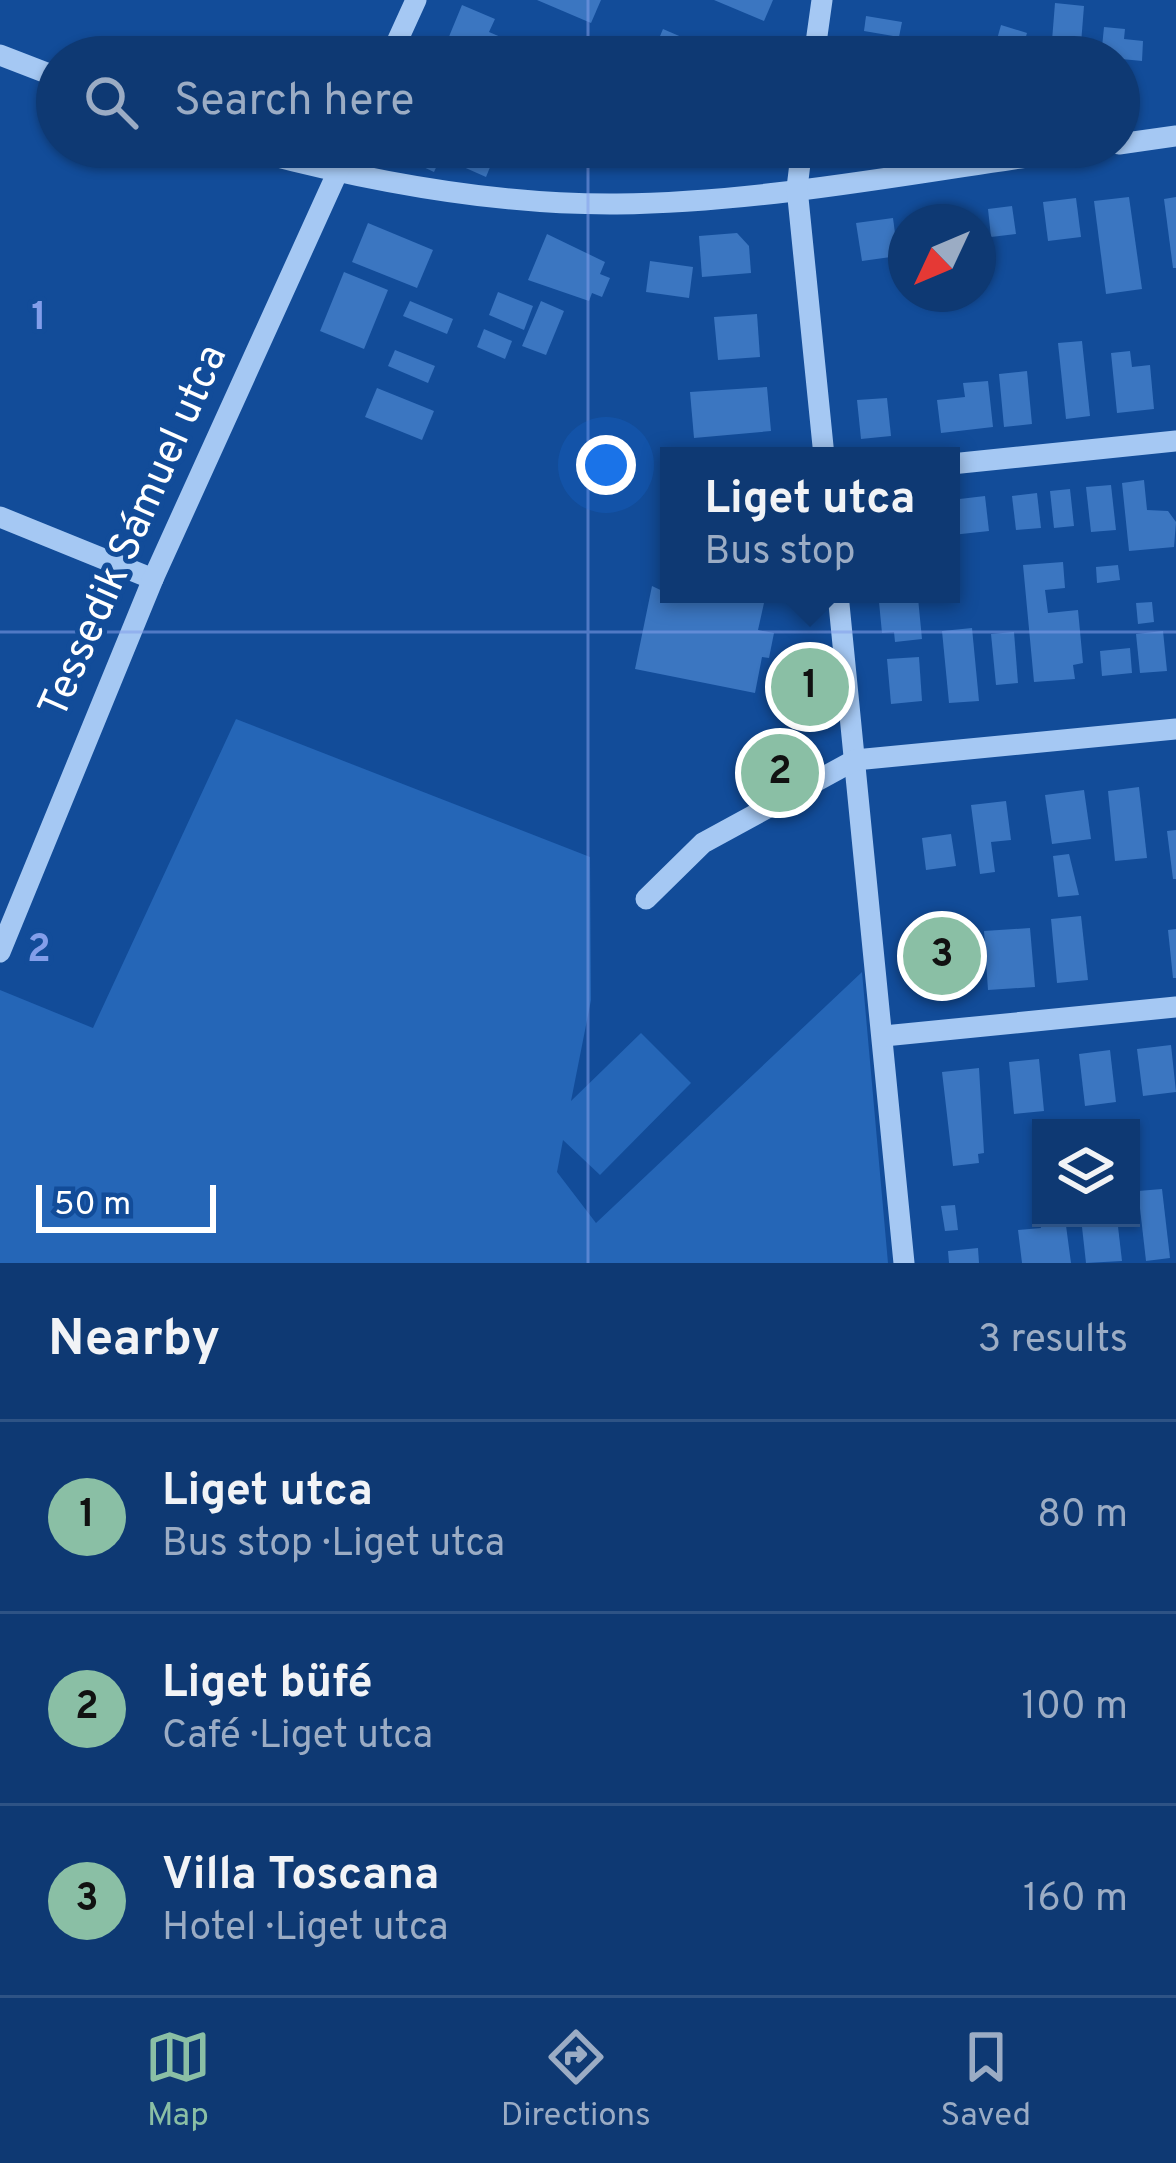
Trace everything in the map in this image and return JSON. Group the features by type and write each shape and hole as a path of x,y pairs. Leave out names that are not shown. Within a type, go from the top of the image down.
{"street":[{"path":"400,36 416,0"},
{"path":"817,36 822,0"},
{"path":"0,55 36,69"},
{"path":"1140,141 1176,136"},
{"path":"315,168 565,203 622,204 797,188 943,168"},
{"name":"Tessedik Sámuel utca","path":"0,952 154,579 340,168"},
{"path":"799,168 797,188 823,447"},
{"path":"960,463 1176,441"},
{"path":"0,518 154,579"},
{"path":"839,603 904,1263"},
{"path":"646,899 703,843 855,760 1176,729"},
{"path":"884,1036 1176,1006"}],"shaded area":[{"path":"236,719 590,857 591,1000 571,1101 641,1033 691,1083 600,1175 563,1140 557,1172 596,1223 862,972 888,1263 0,1263 0,990 93,1028"}],"building":[{"path":"537,0 601,0 591,23"},
{"path":"714,0 773,0 764,21"},
{"path":"1055,3 1084,6 1082,36 1052,36"},
{"path":"462,5 495,19 489,32 498,36 449,36"},
{"path":"866,16 902,22 899,36 864,31"},
{"path":"1001,25 1027,33 1026,36 998,36"},
{"path":"1104,27 1125,29 1124,36 1103,36"},
{"path":"466,168 490,168 486,177"},
{"path":"1129,197 1142,289 1106,294 1094,201"},
{"path":"1176,197 1176,268 1173,268 1164,199"},
{"path":"1076,198 1081,237 1048,241 1043,202"},
{"path":"1012,206 1016,234 996,236 996,208"},
{"path":"888,219 888,257 862,261 856,223"},
{"path":"368,223 433,250 417,288 352,262"},
{"path":"737,233 749,246 751,273 702,277 699,236"},
{"path":"547,234 605,262 600,274 610,278 602,297 592,293 589,301 528,280"},
{"path":"650,261 693,267 689,298 646,292"},
{"path":"344,272 388,290 364,349 320,331"},
{"path":"498,292 533,306 524,330 489,315"},
{"path":"410,301 453,319 447,334 403,316"},
{"path":"541,301 564,311 546,355 522,346"},
{"path":"757,314 760,357 718,360 714,317"},
{"path":"484,329 512,341 505,359 477,347"},
{"path":"1082,341 1090,416 1066,419 1058,343"},
{"path":"395,350 435,366 428,383 388,366"},
{"path":"1130,351 1132,367 1150,365 1154,409 1117,413 1111,353"},
{"path":"1027,371 1032,424 1004,427 999,374"},
{"path":"988,381 993,427 941,433 937,400 965,397 963,383"},
{"path":"767,387 771,431 694,438 690,392"},
{"path":"377,388 434,411 422,440 365,417"},
{"path":"887,398 891,436 861,439 857,400"},
{"path":"1144,480 1147,510 1168,511 1176,522 1174,547 1129,551 1122,483"},
{"path":"1111,485 1116,530 1091,532 1086,487"},
{"path":"1070,489 1074,526 1054,528 1050,491"},
{"path":"1037,493 1041,528 1016,530 1012,496"},
{"path":"985,496 989,531 960,534 960,499"},
{"path":"1063,562 1065,588 1045,590 1048,613 1078,610 1083,663 1073,665 1075,679 1034,682 1023,565"},
{"path":"1118,565 1120,580 1097,583 1096,567"},
{"path":"652,586 660,590 660,603 764,603 758,630 774,633 769,658 762,657 755,693 635,669"},
{"path":"1152,602 1154,622 1138,624 1136,603"},
{"path":"879,603 918,603 922,639 895,642 894,632 882,633"},
{"path":"972,628 979,701 949,703 942,631"},
{"path":"1163,631 1167,671 1140,673 1136,634"},
{"path":"1014,632 1018,683 996,685 991,634"},
{"path":"1130,648 1132,673 1102,676 1100,651"},
{"path":"919,657 922,701 891,704 887,659"},
{"path":"791,752 804,774 769,794 756,772"},
{"path":"1139,787 1147,858 1115,861 1108,791"},
{"path":"1084,790 1091,839 1052,844 1045,795"},
{"path":"1006,801 1011,840 991,842 995,872 980,874 971,805"},
{"path":"1176,830 1176,879 1173,879 1167,831"},
{"path":"951,834 956,866 926,870 922,838"},
{"path":"1069,854 1079,895 1058,897 1053,856"},
{"path":"1081,916 1088,980 1057,983 1051,919"},
{"path":"962,919 968,990 922,994 917,922"},
{"path":"1030,928 1035,987 988,990 984,931"},
{"path":"1176,929 1176,978 1173,978 1168,930"},
{"path":"1171,1045 1176,1092 1143,1096 1137,1049"},
{"path":"1110,1050 1116,1102 1085,1106 1079,1054"},
{"path":"1039,1059 1044,1111 1014,1114 1009,1062"},
{"path":"979,1068 984,1153 978,1154 979,1163 953,1166 942,1072"},
{"path":"1162,1189 1170,1258 1146,1261 1140,1191"},
{"path":"955,1205 958,1230 945,1231 941,1206"},
{"path":"1066,1227 1071,1263 1022,1263 1018,1230"},
{"path":"1082,1227 1118,1227 1122,1261 1086,1263"},
{"path":"978,1248 979,1263 949,1263 948,1251"}],"place":[{"name":"Liget utca","path":"810,687"},
{"name":"Liget büfé","path":"780,773"},
{"name":"Villa Toscana","path":"942,956"}]}
